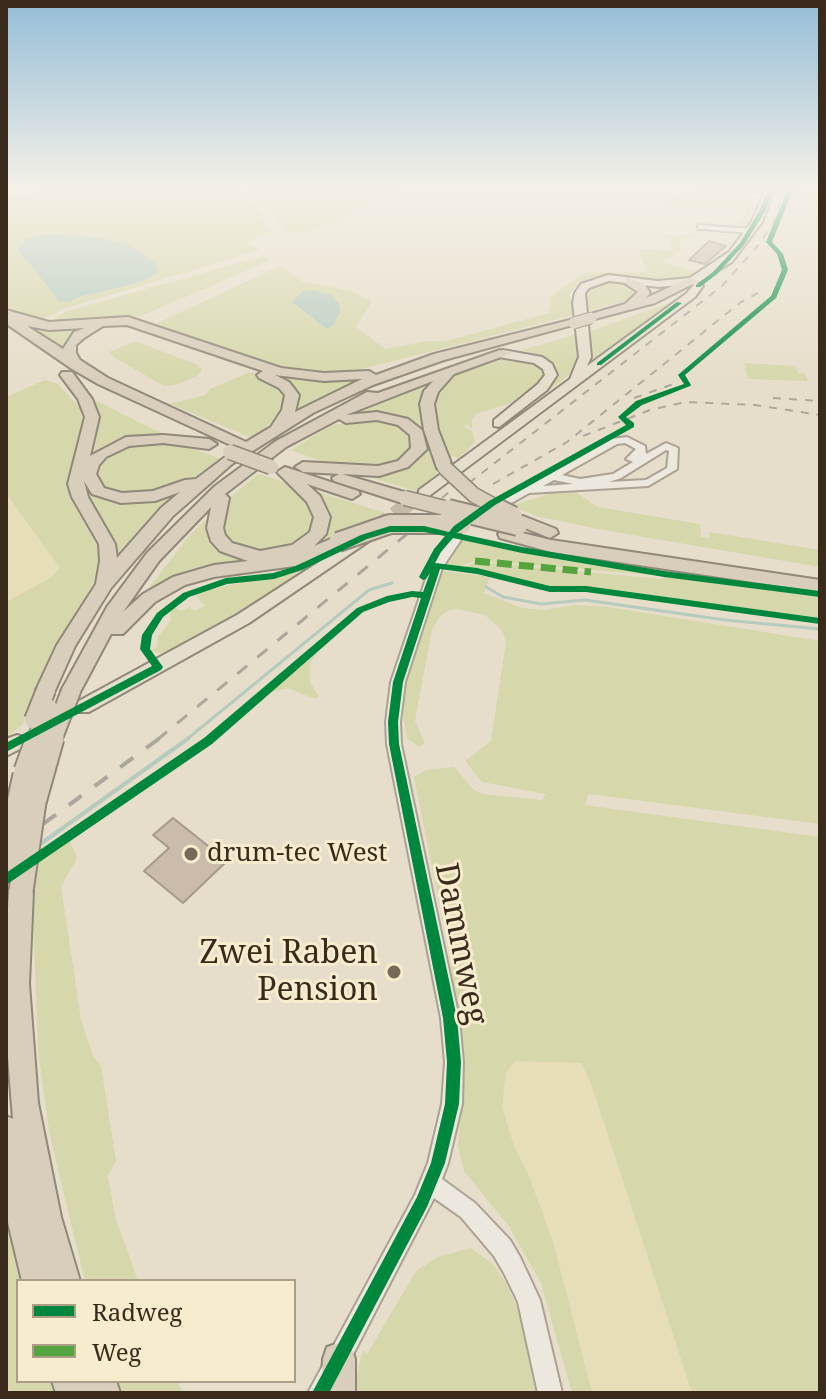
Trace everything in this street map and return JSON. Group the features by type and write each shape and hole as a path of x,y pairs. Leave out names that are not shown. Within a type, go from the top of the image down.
{"highway":[{"path":"629,307 644,293 640,286 630,281"},
{"path":"63,1279 46,1217 24,1103 16,984 21,891 35,768 31,732 68,694 154,572 193,525 221,498 286,448 389,393 695,284"},
{"path":"6,862 35,768 99,634 138,575 181,526 240,473 309,427 384,389 474,357 682,298"},
{"path":"6,316 72,370 279,466 399,502 516,527 648,552 820,576"},
{"path":"6,316 49,326 134,321 259,367 295,375 344,378 393,372"},
{"path":"105,584 109,561 107,544 80,497 76,484 92,417 72,370 69,347 79,335 107,325 139,327 281,383 291,392 292,402 277,428"},
{"path":"68,694 66,645 105,584 152,528 209,475 277,428 330,399 393,372 458,352 581,325"},
{"path":"6,333 148,417 209,444"},
{"path":"68,694 94,620 126,573 169,523 229,469 296,424 361,391 515,339"},
{"path":"453,369 434,385 427,404 431,430 445,468 516,527 567,548 820,586"},
{"path":"279,466 360,472 387,470 407,462 419,447 413,428 394,419 364,416 330,422"},
{"path":"209,475 164,493 128,499 98,491 88,474 92,463 101,454 126,442 163,439 235,448"},
{"path":"221,498 215,528 217,537 226,547 243,554 269,557 298,549 318,534 322,517 314,500 279,466"},
{"path":"303,467 399,502 459,530"},
{"path":"116,629 156,593 190,577 288,562 390,524 459,530 516,527"},
{"path":"6,1130 19,1206 37,1279"},
{"path":"338,1393 339,1359"}],"main road":[{"path":"424,493 682,298 735,252"},
{"path":"568,385 580,373 585,357 579,303 582,289 603,278 658,284 695,284"},
{"path":"475,453 503,419 550,378 548,367 538,360 503,354"},
{"path":"68,694 243,619 364,538"}],"street":[{"path":"502,504 615,441 631,441 642,451 614,469 552,477"},
{"path":"528,490 654,481 672,469 674,450 666,446 611,478 580,482 552,477"},
{"path":"552,477 576,488"},
{"name":"Dammweg","path":"320,1393 431,1184 444,1144 452,1104 453,1040 442,973 397,761 393,722 398,682 431,581 440,559 459,530"},
{"path":"431,1184 458,1201 480,1221 512,1265 533,1312 550,1393"}],"shaded area":[{"path":"21,252 140,252 156,264 157,272 148,279 70,302 59,301"},
{"path":"311,290 331,295 339,303 340,312 334,324 327,329 292,302 302,292"},
{"path":"6,472 8,496 60,568 50,578 6,602"},
{"path":"516,1061 581,1063 591,1083 692,1393 592,1393 553,1241 514,1146 502,1107 506,1072"}],"green space":[{"path":"6,252 35,252 70,302 148,279 115,252 252,252 63,309 43,319 28,317 6,307"},
{"path":"639,252 678,252 664,262 698,273 680,280 665,281 617,274 598,276 581,282 570,293 574,315 346,373 283,368 155,324 280,266 303,282 352,291 372,302 356,327 385,349 427,341 446,341 549,313 550,297 583,273 647,272"},
{"path":"264,256 269,261 139,317 104,316 52,321 64,312"},
{"path":"604,282 628,284 635,295 628,300 587,311 587,290"},
{"path":"679,299 591,366 588,365 588,332"},
{"path":"112,321 142,326 281,374 321,379 369,378 291,415 296,396 291,386 283,380 142,327 118,323 91,327 71,339 65,352 23,324 57,327"},
{"path":"577,334 579,359 573,372 498,428 556,378 552,363 522,350"},
{"path":"135,341 198,365 202,370 197,376 179,384 165,386 109,352"},
{"path":"507,358 525,359 541,366 545,378 514,402 476,414 472,429 466,424 463,426 472,431 475,442 459,458 446,455 443,438 439,439 432,402 434,394 459,372"},
{"path":"744,363 795,366 808,381 748,379"},
{"path":"250,372 268,377 290,398 284,412 253,438 170,404 206,395 210,389"},
{"path":"435,378 425,391 426,435 440,471 416,491 366,476 411,463 415,426 352,414"},
{"path":"45,380 58,384 81,409 83,429 69,477 72,501 98,548 99,573 54,653 23,724 6,738 6,602 50,578 60,568 8,496 6,397"},
{"path":"91,398 169,436 114,444 89,460"},
{"path":"369,418 398,422 415,438 408,458 385,468 331,465 291,450 332,425"},
{"path":"139,442 179,444 222,459 191,479 164,491 126,496 98,486 93,467 101,457"},
{"path":"258,474 279,480 300,492 318,516 306,540 268,554 227,543 219,516 232,496"},
{"path":"81,478 95,495 128,503 148,501 184,489 115,563 85,498"},
{"path":"306,488 385,513 375,521 296,557 188,574 141,598 189,536 211,515 210,529 214,541 236,556 271,560 307,549 320,538 327,524 325,510"},
{"path":"575,492 598,507 700,524 701,537 709,538 709,532 820,550 820,567 603,530 540,517 512,506 551,493"},
{"path":"463,539 662,576 476,560 455,568 446,566"},
{"path":"336,552 261,601 165,654 151,651 157,647 158,637 171,620 170,609 174,607 180,611 190,607 194,611 205,606 194,593 292,572"},
{"path":"476,562 661,579 667,576 820,595 820,618 587,587 556,588 465,567"},
{"path":"443,571 490,577 484,593 522,608 608,607 820,641 820,824 589,794 584,805 820,837 820,1393 692,1393 591,1083 581,1063 516,1061 506,1072 502,1107 514,1146 553,1241 592,1393 572,1393 541,1283 508,1225 464,1171 458,1146 463,1066 461,1029 414,777 426,770 454,767 474,790 482,794 542,800 546,794 482,782 465,761 491,741 506,642 502,630 485,615 457,609 447,611 432,629 415,721 425,743 419,747 407,738 402,709 407,674 432,594 439,589 437,581"},
{"path":"317,653 311,661 310,673 311,684 319,696 315,699 288,688 268,693"},
{"path":"70,841 77,858 61,886 81,1020 93,1056 101,1066 116,1161 108,1176 115,1216 137,1279 85,1279 50,1136 38,1051 33,913 37,863"},
{"path":"6,1203 22,1279 16,1279 16,1383 55,1383 58,1393 10,1393 6,1381"},
{"path":"471,1248 494,1265 507,1285 518,1310 538,1393 352,1393 363,1350 367,1354 416,1271 438,1257"},
{"path":"118,1383 178,1383 183,1393 122,1393"}],"building":[{"path":"697,252 719,252 705,264 689,260"},
{"name":"drum-tec West","path":"173,818 227,861 183,903 144,871 169,848 153,835"}],"waterway":[{"path":"186,740 369,590 392,583"},
{"path":"486,587 503,597 541,604 585,600 725,620 820,629"},
{"path":"39,845 189,738"}],"tunnel":[{"path":"401,511 424,493"},
{"path":"375,530 403,509"}],"railway":[{"path":"469,483 722,286 752,252"},
{"path":"493,484 567,442 741,302 760,292"},
{"path":"634,398 679,382"},
{"path":"773,398 820,401"},
{"path":"583,436 650,410 686,402 755,405 820,415"},
{"path":"442,498 455,487"},
{"path":"157,740 413,529"},
{"path":"43,824 160,738"}],"marked path":[{"path":"475,561 591,572"}],"cycle path":[{"path":"698,286 734,252"},
{"path":"423,577 437,551 457,528 492,503 631,425 622,417 639,403 688,385 681,375 774,297 785,270 778,252"},
{"path":"599,364 679,303"},
{"path":"6,748 158,667 145,649 147,635 160,615 186,595 226,581 274,576 299,568 364,537 390,529 424,529 522,550 664,574 820,594"},
{"path":"429,565 477,571 550,589 586,589 820,621"},
{"path":"320,1393 422,1202 438,1163 452,1104 454,1062 450,1018 394,744 393,722 398,682 436,567"},
{"path":"6,880 208,741 360,610 387,599 412,594 426,595"}],"place":[{"name":"drum-tec West","path":"191,854"},
{"name":"Zwei Raben Pension","path":"394,972"}]}
